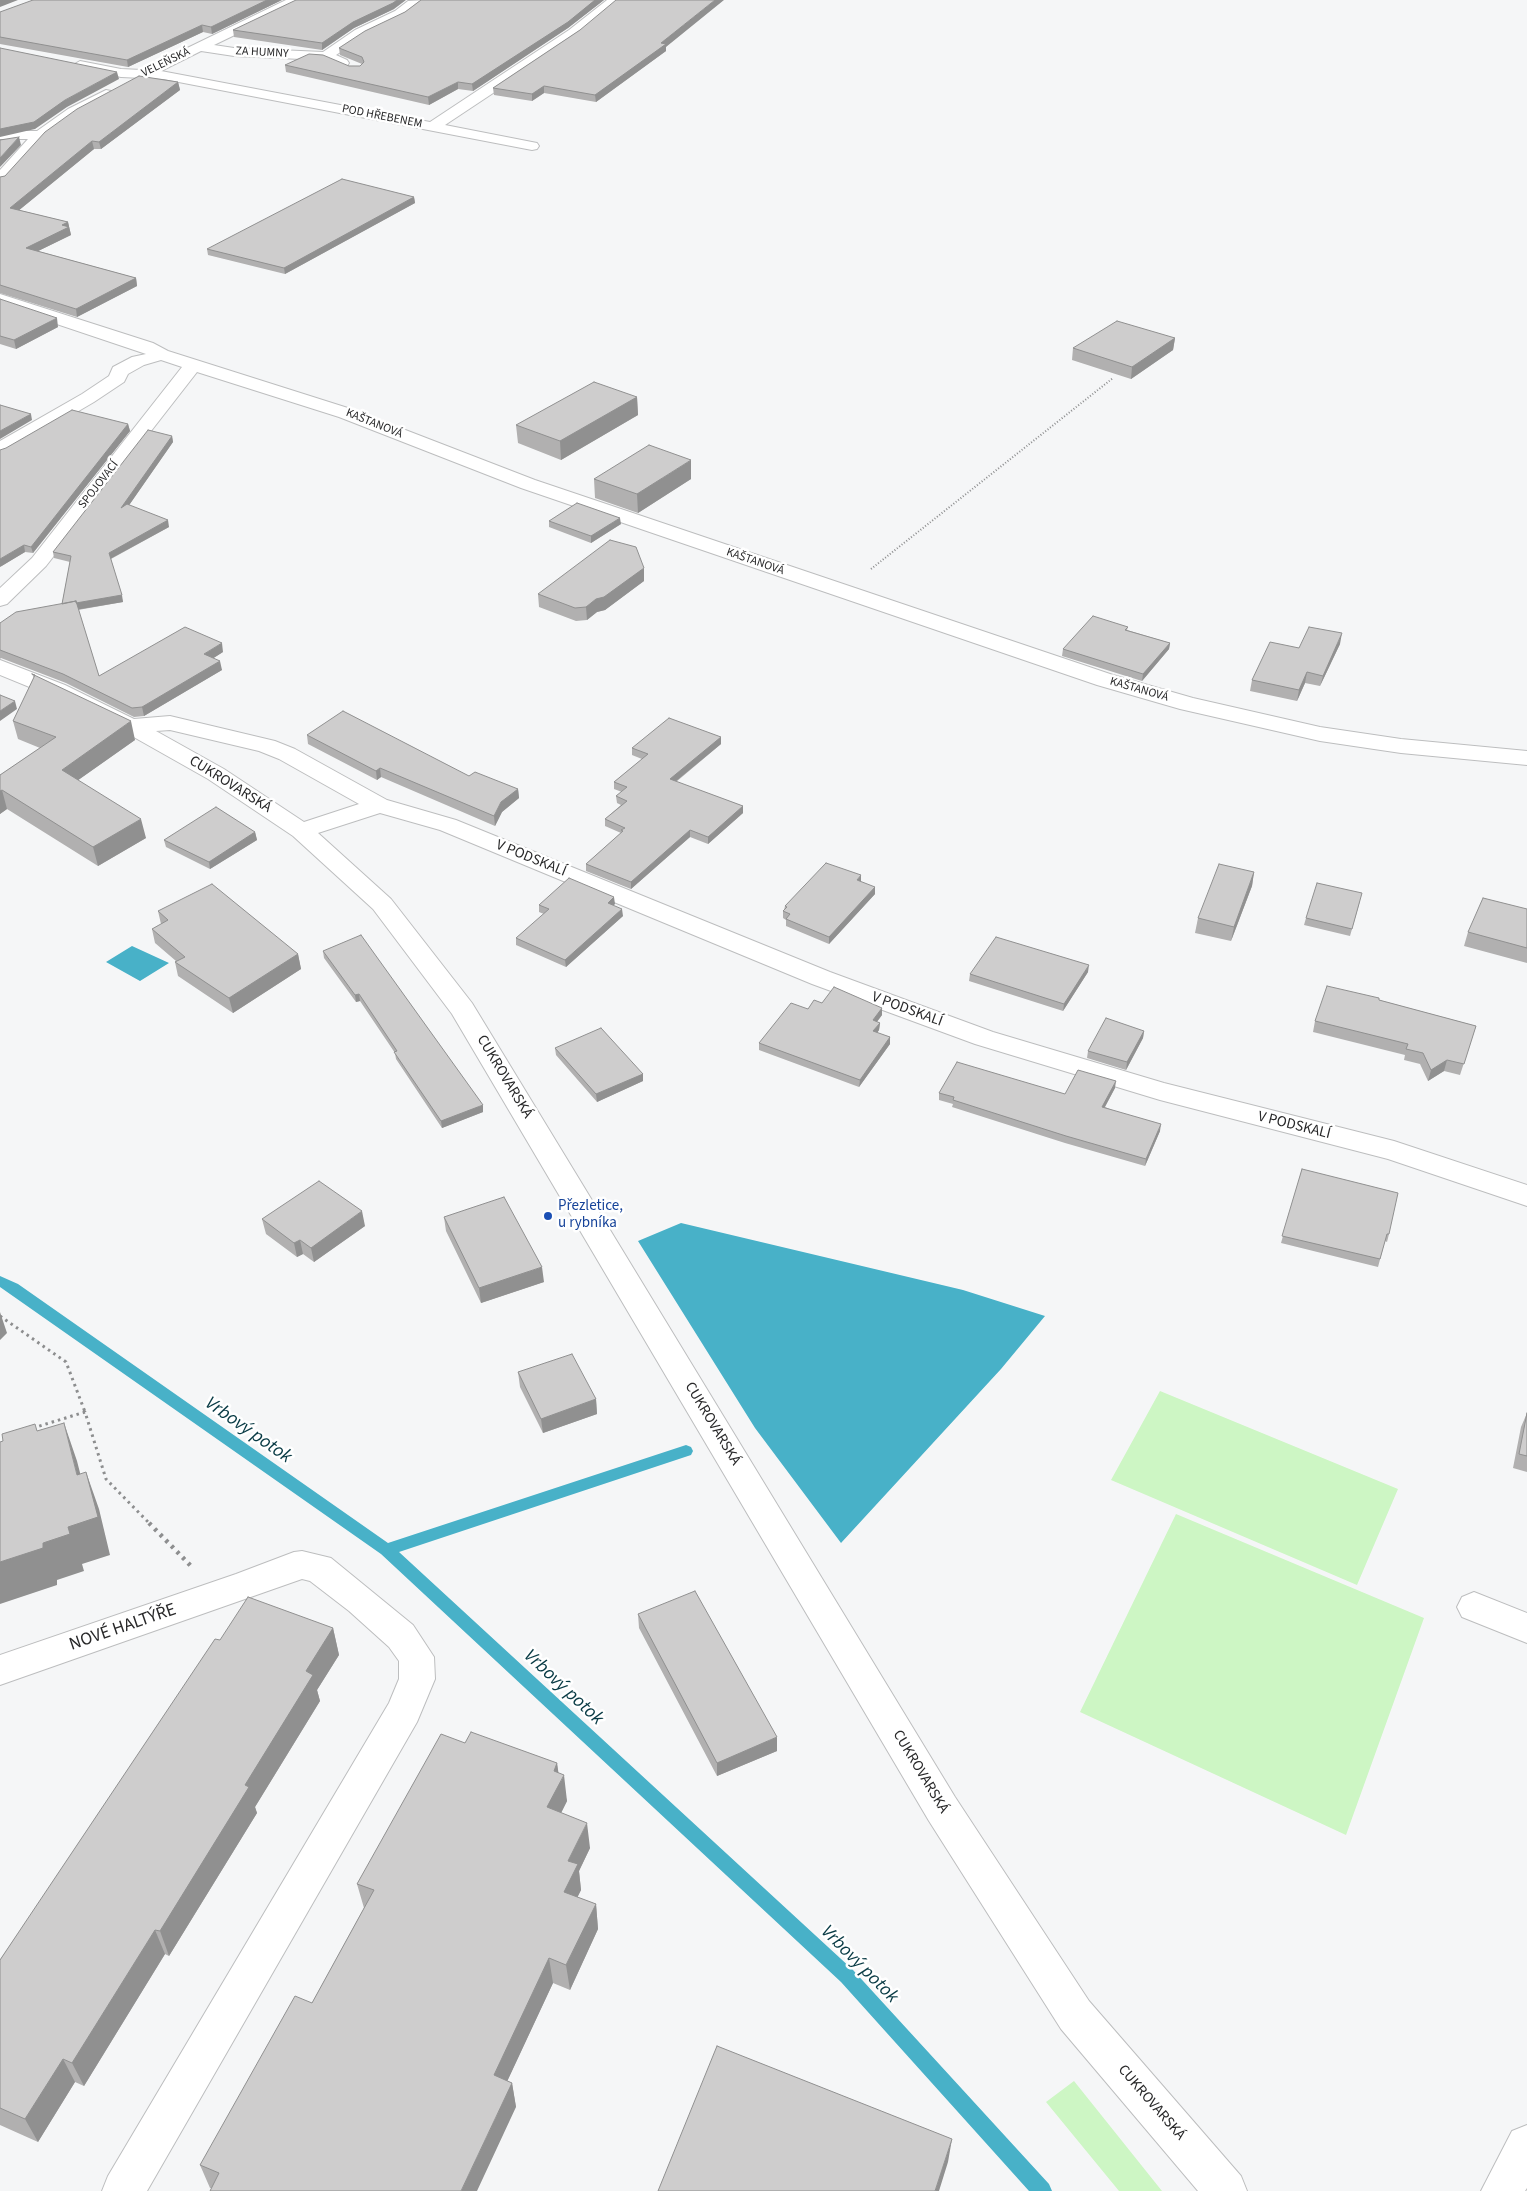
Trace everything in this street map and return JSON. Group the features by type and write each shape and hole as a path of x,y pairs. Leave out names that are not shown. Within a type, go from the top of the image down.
{"street":[{"name":"VELEŇSKÁ","path":"0,179 40,135 73,112 141,75 296,0"},
{"path":"326,56 360,33 400,14 422,0"},
{"name":"POD HŘEBENEM","path":"65,62 141,75 163,75 432,127 574,33 615,0"},
{"name":"ZA HUMNY","path":"198,47 234,52 326,56 356,68"},
{"path":"432,127 532,146"},
{"path":"0,135 40,135"},
{"path":"0,142 40,135"},
{"name":"KAŠTANOVÁ","path":"0,299 147,347 162,355 345,413 528,484 1033,658 1104,680 1188,704 1320,734 1401,746 1527,758"},
{"path":"0,450 73,405 88,398 118,378 119,371 138,361 162,355"},
{"name":"SPOJOVACÍ","path":"0,600 39,562 193,365"},
{"name":"CUKROVARSKÁ","path":"0,667 57,690 131,726 216,774 301,831 382,904 463,1009 927,1784 1075,2015 1226,2191"},
{"name":"V PODSKALÍ","path":"131,726 170,724 267,746 287,754 379,805 448,825 822,978 984,1038 1160,1091 1394,1151 1527,1196"},
{"path":"301,831 379,805"},
{"name":"NOVÉ HALTÝŘE","path":"0,1670 233,1590 294,1566 319,1568 401,1636 416,1657 417,1679 404,1711 122,2191"},
{"path":"1474,1607 1527,1628"},
{"path":"1502,2191 1527,2146"}],"path":[{"path":"843,592 1113,378"},
{"path":"0,1316 66,1362 85,1412 106,1479 233,1590"},
{"path":"28,1429 85,1412"}],"green space":[{"path":"1160,1391 1398,1489 1357,1585 1111,1480"},
{"path":"1176,1514 1424,1618 1346,1835 1080,1712"},
{"path":"1074,2081 1162,2191 1119,2191 1046,2102"}],"water":[{"path":"132,946 169,963 140,981 106,962"},
{"path":"681,1223 963,1290 1045,1316 1001,1369 841,1543 755,1428 638,1241"}],"building":[{"path":"33,0 267,0 211,27 202,25 127,60 0,37 0,12"},
{"path":"296,0 397,0 353,22 322,43 233,30"},
{"path":"421,0 595,0 568,22 472,84 458,82 428,97 285,65 309,54 323,55 349,66 360,66 364,62 362,57 339,48 365,31 405,12"},
{"path":"616,0 715,0 661,43 666,44 595,95 544,86 532,94 493,88 580,30"},
{"path":"0,48 117,72 65,100 34,122 0,129"},
{"path":"139,76 178,82 99,142 92,141 10,208 68,222 62,225 69,227 26,248 136,278 76,309 0,285 0,177 5,176 45,132 77,109"},
{"path":"19,137 0,158 0,140"},
{"path":"342,179 414,197 284,268 207,249"},
{"path":"0,299 57,318 14,340 0,336"},
{"path":"1117,321 1175,338 1132,367 1073,348"},
{"path":"594,382 637,397 560,441 516,425"},
{"path":"0,405 31,414 0,431"},
{"path":"72,410 128,424 31,547 24,545 0,559 0,450"},
{"path":"148,430 172,436 121,508 127,504 168,520 109,553 122,595 62,604 71,556 53,552"},
{"path":"649,445 691,460 637,494 594,479"},
{"path":"577,503 620,518 591,536 549,521"},
{"path":"610,540 636,547 644,568 604,597 596,599 586,607 575,608 538,594"},
{"path":"76,601 99,676 185,627 222,643 204,654 220,661 142,707 132,708 63,674 0,650 0,623 16,612"},
{"path":"1093,616 1128,627 1125,630 1170,643 1143,674 1063,649"},
{"path":"1309,627 1342,633 1323,676 1307,672 1299,690 1252,680 1270,642 1299,648"},
{"path":"35,675 131,721 62,770 141,819 93,847 2,790 0,791 0,775 56,737 13,721"},
{"path":"0,695 15,701 0,711"},
{"path":"343,711 469,776 475,772 518,789 501,802 494,816 380,768 376,771 307,735"},
{"path":"669,718 721,737 670,779 743,806 708,837 690,830 631,882 586,864 625,828 605,819 627,801 616,796 627,787 614,782 648,754 632,748"},
{"path":"216,807 255,832 209,862 164,840"},
{"path":"826,863 861,875 857,880 875,887 829,937 786,919 790,914 783,911 787,907 785,906"},
{"path":"1219,864 1254,872 1234,927 1198,918"},
{"path":"569,878 614,897 608,903 622,909 565,960 516,938 549,909 539,905"},
{"path":"1317,883 1362,893 1352,929 1306,918"},
{"path":"212,884 298,954 229,998 175,962 185,957 152,929 168,920 158,911"},
{"path":"1483,898 1527,909 1527,948 1468,932"},
{"path":"361,935 483,1105 441,1121 394,1052 397,1051 359,994 355,995 323,951"},
{"path":"996,937 1089,965 1064,1004 970,974"},
{"path":"1327,986 1379,998 1379,1000 1476,1026 1464,1064 1447,1060 1431,1070 1423,1053 1406,1049 1408,1044 1315,1021"},
{"path":"834,987 882,1008 873,1020 880,1023 873,1031 890,1037 860,1080 759,1043 791,1003 808,1009 814,1000 822,1003"},
{"path":"1106,1018 1144,1031 1127,1062 1088,1051"},
{"path":"601,1028 643,1074 596,1094 555,1048"},
{"path":"957,1062 1065,1094 1078,1070 1116,1081 1102,1107 1161,1124 1146,1159 1066,1136 953,1100 954,1097 939,1093"},
{"path":"1302,1169 1398,1193 1389,1234 1387,1234 1380,1259 1282,1236"},
{"path":"319,1181 362,1211 311,1248 300,1240 294,1243 262,1219"},
{"path":"504,1197 542,1267 479,1288 444,1217"},
{"path":"572,1354 596,1399 541,1419 518,1372"},
{"path":"1527,1413 1527,1456 1519,1454"},
{"path":"64,1423 77,1475 86,1472 98,1517 68,1527 70,1534 43,1543 43,1548 0,1562 0,1442 3,1441 2,1434 35,1424 37,1431"},
{"path":"695,1591 777,1737 717,1763 638,1614"},
{"path":"248,1597 333,1628 306,1671 313,1675 245,1785 249,1787 160,1931 155,1930 72,2063 63,2059 25,2119 0,2108 0,1960 215,1639 220,1640"},
{"path":"471,1732 557,1763 554,1771 564,1775 547,1807 587,1823 568,1861 578,1864 564,1892 596,1904 566,1965 549,1958 494,2075 512,2083 461,2191 210,2191 219,2173 200,2165 295,1996 312,2003 374,1890 357,1884 441,1734 465,1743"},
{"path":"717,2046 952,2139 935,2191 658,2191"}],"waterway":[{"name":"Vrbový potok","path":"0,1281 13,1288 386,1550"},
{"path":"386,1550 686,1451"},
{"name":"Vrbový potok","path":"386,1550 847,1976 1042,2191"}],"place":[{"name":"Přezletice, u rybníka","path":"548,1216"}]}
